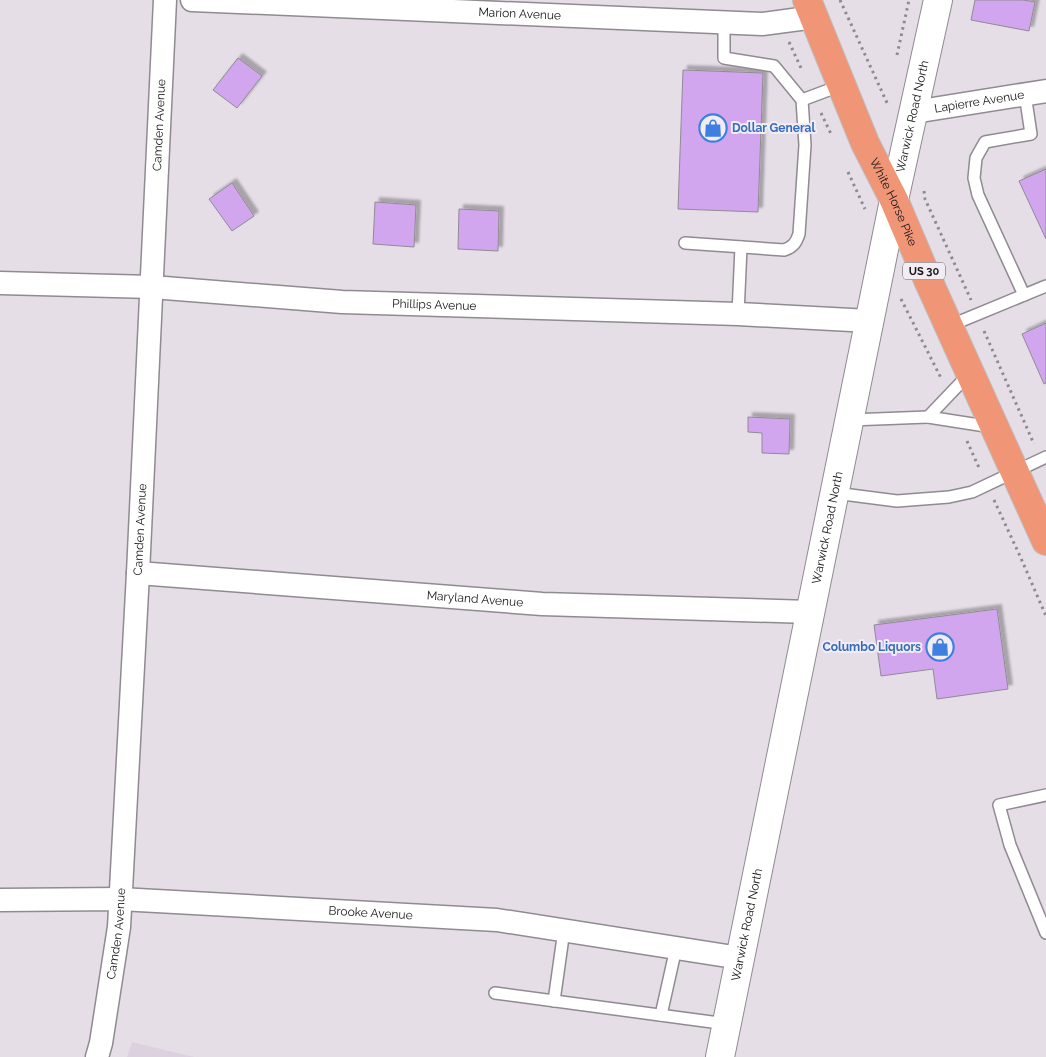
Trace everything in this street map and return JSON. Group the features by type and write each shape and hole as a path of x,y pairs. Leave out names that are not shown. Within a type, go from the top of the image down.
{"highway":[{"name":"White Horse Pike","path":"811,9 865,143 894,200 928,280 1046,541"}],"street":[{"name":"Camden Avenue","path":"97,1057 101,1043 119,926 165,0"},
{"name":"Marion Avenue","path":"192,0 481,6 762,24 771,23 811,9"},
{"name":"Warwick Road North","path":"720,1057 894,200 902,112 938,0"},
{"name":"Lapierre Avenue","path":"902,112 1036,93"},
{"name":"Phillips Avenue","path":"0,283 152,287 342,302 738,314 870,321"},
{"name":"Maryland Avenue","path":"138,573 542,604 810,612"},
{"name":"Brooke Avenue","path":"0,900 120,899 497,920 740,958"}],"lane":[{"path":"685,243 784,250 791,248 796,243 799,234 805,145 802,100 774,66 724,58 724,22"},
{"path":"802,100 842,85"},
{"path":"1024,295 984,210 974,178 976,158 985,142 1032,134 1036,93"},
{"path":"738,314 741,247"},
{"path":"949,326 1046,286"},
{"path":"928,418 970,372"},
{"path":"850,420 928,418 994,427"},
{"path":"835,493 897,501 949,497 972,492 1043,458"},
{"path":"1046,795 999,805 1010,845 1046,933"},
{"path":"554,1001 564,930"},
{"path":"661,1015 676,948"},
{"path":"495,993 727,1024"}],"path":[{"path":"840,0 887,104 902,112"},
{"path":"897,57 909,0"},
{"path":"771,23 788,40 834,140"},
{"path":"887,104 889,95"},
{"path":"846,167 867,212"},
{"path":"923,184 925,199 1043,458"},
{"path":"900,295 950,394"},
{"path":"958,422 1046,616"}],"shaded area":[{"path":"132,1042 194,1057 127,1057"}],"building":[{"path":"975,0 1023,0 1035,2 1029,31 971,20"},
{"path":"238,58 262,76 237,108 213,90"},
{"path":"683,70 763,73 758,212 678,209"},
{"path":"1046,169 1046,239 1019,181"},
{"path":"232,183 254,216 232,231 209,199"},
{"path":"375,202 416,205 414,247 373,244"},
{"path":"459,209 499,211 498,251 458,249"},
{"path":"1046,323 1046,383 1044,384 1022,334"},
{"path":"748,417 790,419 789,454 762,453 762,433 748,432"},
{"name":"Columbo Liquors","path":"997,609 1008,689 937,699 933,669 881,676 874,625"}],"place":[{"name":"Dollar General","path":"713,128"},
{"name":"Columbo Liquors","path":"940,647"}]}
